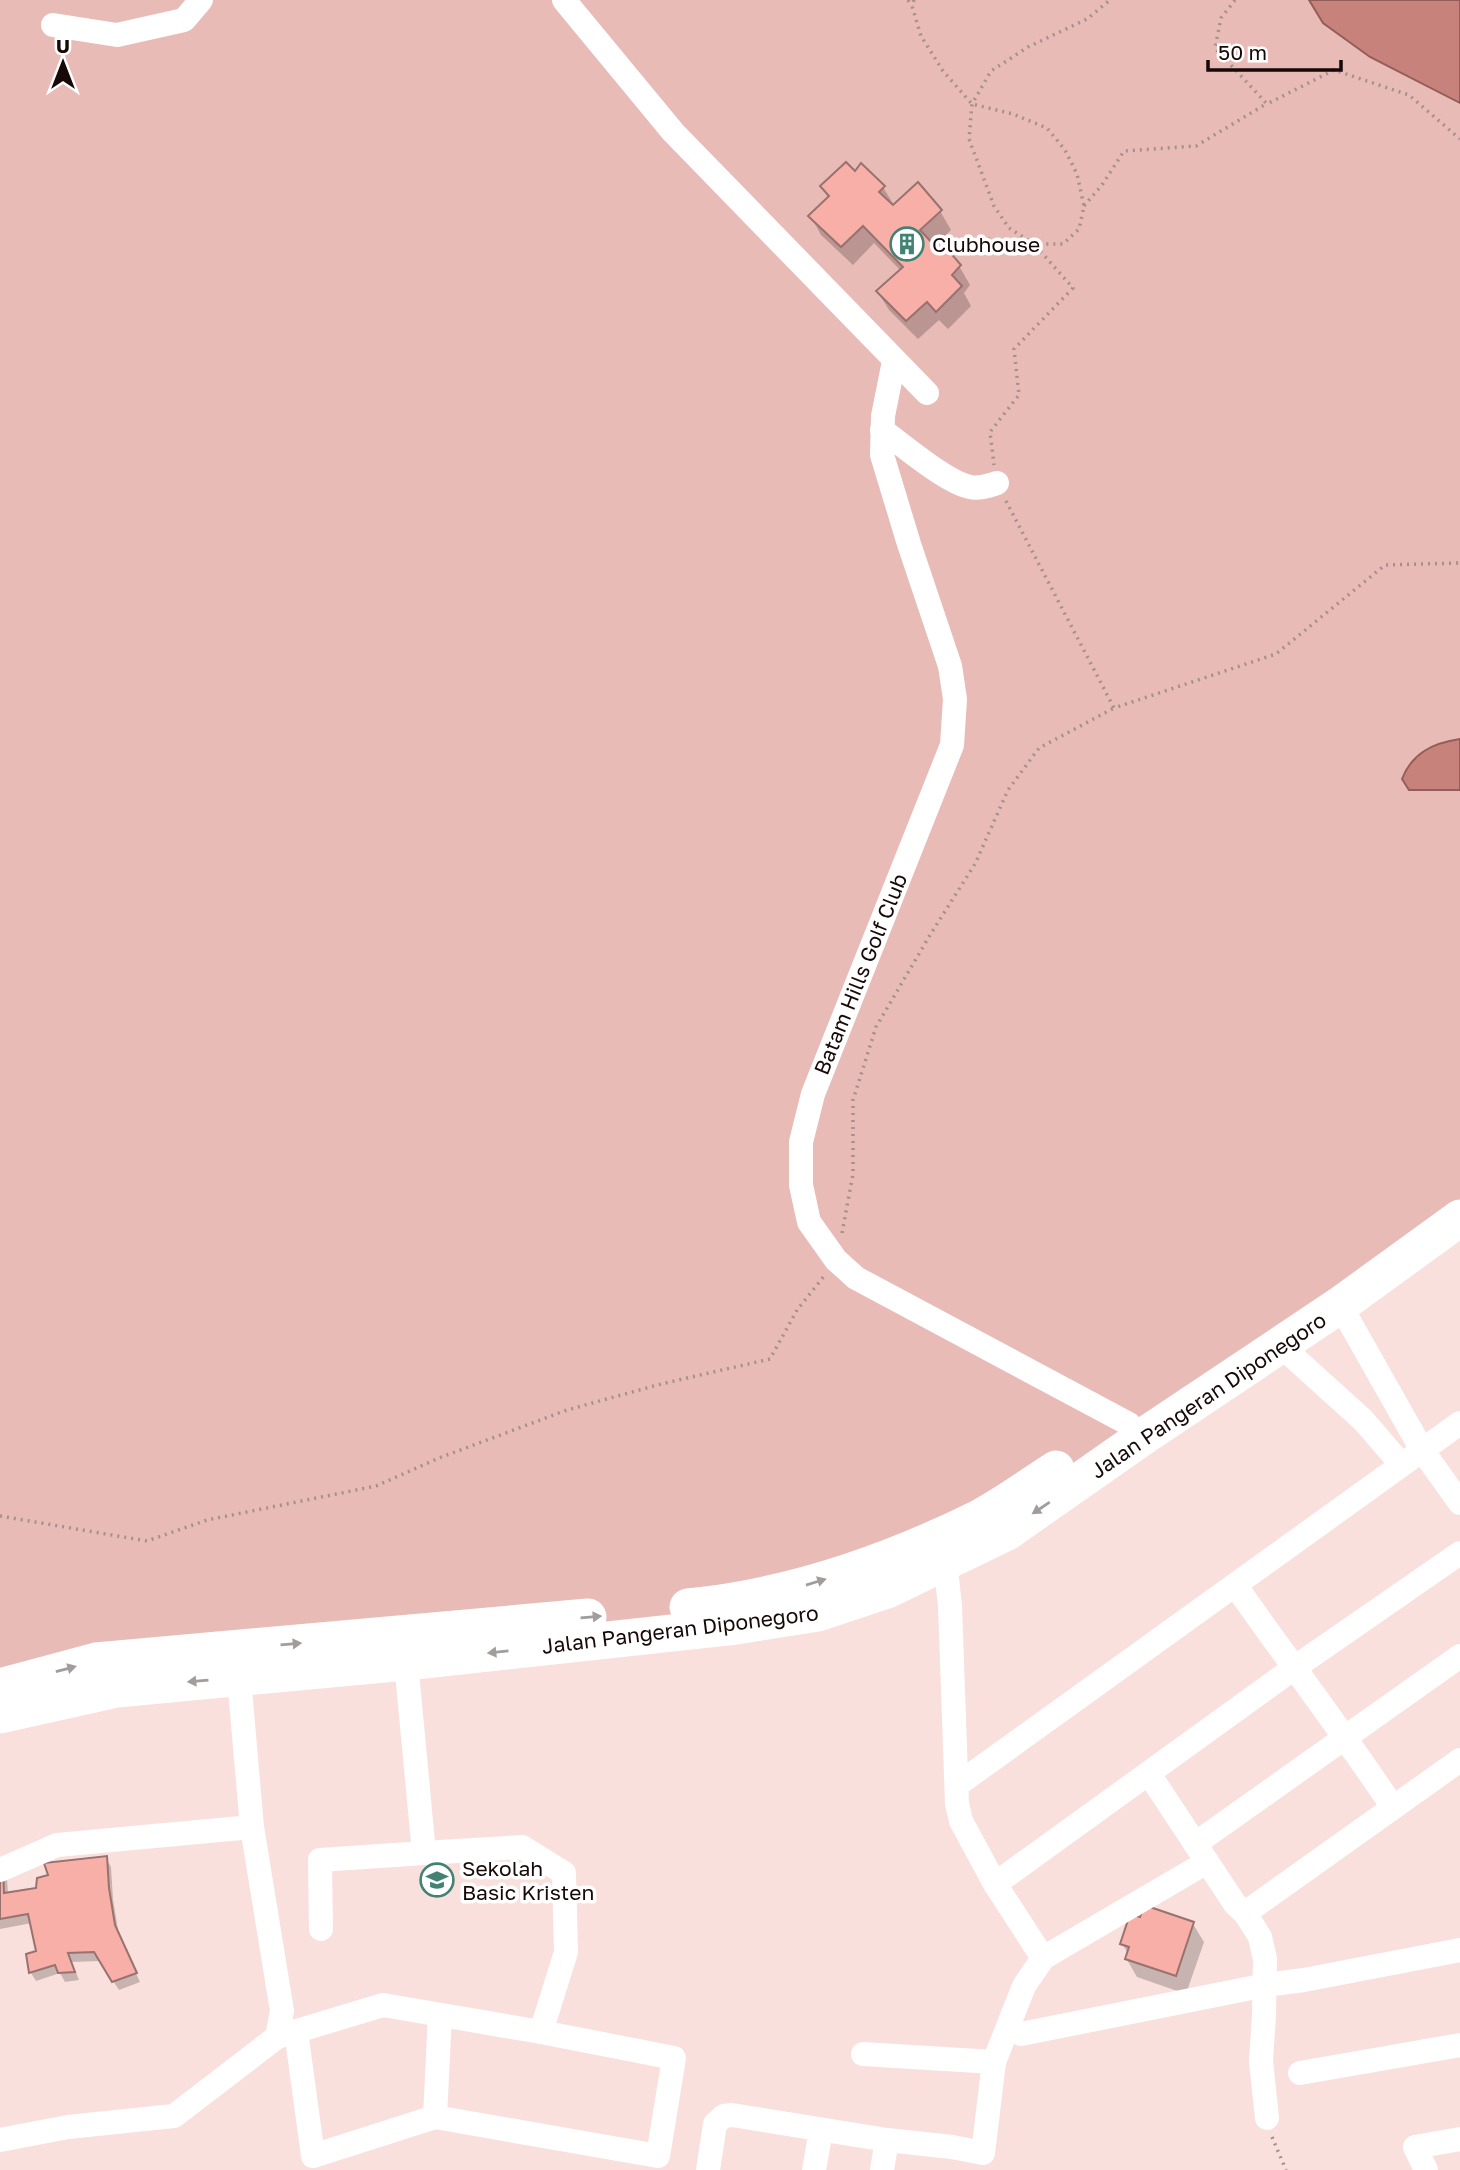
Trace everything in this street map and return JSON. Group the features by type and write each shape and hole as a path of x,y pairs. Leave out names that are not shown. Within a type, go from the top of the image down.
{"highway":[{"name":"Jalan Pangeran Diponegoro","path":"0,1687 96,1661 705,1605 787,1590 871,1565 981,1516 1129,1424 1460,1191"},
{"name":"Jalan Pangeran Diponegoro","path":"0,1715 117,1689 723,1627 818,1613 887,1590 1007,1532 1340,1305 1460,1219"}],"street":[{"path":"53,26 117,35 184,20 201,0"},
{"path":"564,0 673,132 927,393"},
{"name":"Batam Hills Golf Club","path":"894,361 883,416 883,455 909,544 950,666 955,699 952,745 813,1094 801,1142 801,1185 809,1222 836,1260 856,1279 1129,1424"},
{"path":"883,430 947,476 964,485 977,488 996,483"},
{"path":"1340,1305 1422,1450 1460,1503"},
{"path":"1280,1345 1363,1420 1401,1464"},
{"path":"957,1785 1460,1423"},
{"path":"995,1884 1294,1668 1459,1556"},
{"path":"945,1562 950,1605 957,1804 961,1821 995,1884 1043,1958"},
{"path":"1235,1584 1346,1737 1392,1806"},
{"path":"708,2170 715,2124 724,2116 732,2115 983,2153 994,2062 1024,1986 1043,1958 1201,1854 1346,1737 1460,1656"},
{"path":"406,1661 424,1853"},
{"path":"0,2140 68,2127 174,2116 287,2034 383,2005 674,2057 659,2156 435,2117 313,2156 287,2034 282,2011 252,1827 239,1678"},
{"path":"1245,1913 1460,1760"},
{"path":"1149,1774 1260,1937 1265,1959 1261,2060 1267,2118"},
{"path":"0,1870 57,1845 252,1827"},
{"path":"321,1930 320,1860 522,1847 564,1872 566,1952 541,2032"},
{"path":"1021,2034 1460,1950"},
{"path":"435,2117 440,2015"},
{"path":"1300,2073 1460,2045"},
{"path":"863,2054 994,2062"},
{"path":"814,2170 821,2130"},
{"path":"1426,2170 1415,2147 1460,2139"},
{"path":"882,2170 887,2140"}],"path":[{"path":"908,0 921,36 943,71 972,104 1013,114 1047,128 1065,150 1077,174 1084,206 1079,229 1063,244 988,239"},
{"path":"912,6 914,0"},
{"path":"1110,0 1087,19 1028,47 991,71 972,104 969,139 994,206 1009,228 1034,244 1073,288 1014,349 1019,395 990,432 996,483 1114,708"},
{"path":"1235,0 1221,18 1214,48 1266,104"},
{"path":"1084,206 1124,151 1196,146 1266,104 1334,70 1409,95 1460,139"},
{"path":"0,1516 147,1541 207,1520 376,1486 439,1458 567,1410 661,1384 770,1359 797,1310 836,1260 853,1174 853,1100 876,1027 975,864 1008,790 1039,748 1114,708 1276,654 1385,565 1460,563"},
{"path":"1267,2118 1286,2170"}],"shaded area":[{"path":"0,0 1460,0 1460,1200 1075,1470 741,1609 0,1697"},
{"path":"1309,0 1460,0 1460,103 1370,57 1323,23"},
{"path":"1460,739 1460,790 1409,790 1402,779 1411,762 1432,747"}],"building":[{"name":"Clubhouse","path":"846,162 855,171 861,163 885,186 879,192 893,205 918,182 942,210 920,230 935,246 940,241 961,265 952,275 962,286 936,312 927,302 906,321 876,291 903,267 863,226 841,247 808,216 829,196 820,186"},
{"path":"107,1856 115,1925 137,1973 112,1982 94,1952 68,1953 75,1972 58,1973 55,1965 29,1973 26,1954 36,1951 28,1914 0,1919 0,1869 3,1869 4,1893 36,1888 37,1878 48,1875 44,1863"},
{"path":"1144,1905 1194,1922 1176,1976 1125,1959 1129,1947 1120,1944 1130,1914 1140,1917"}],"place":[{"name":"Clubhouse","path":"907,244"},
{"name":"Sekolah Basic Kristen","path":"437,1880"}]}
